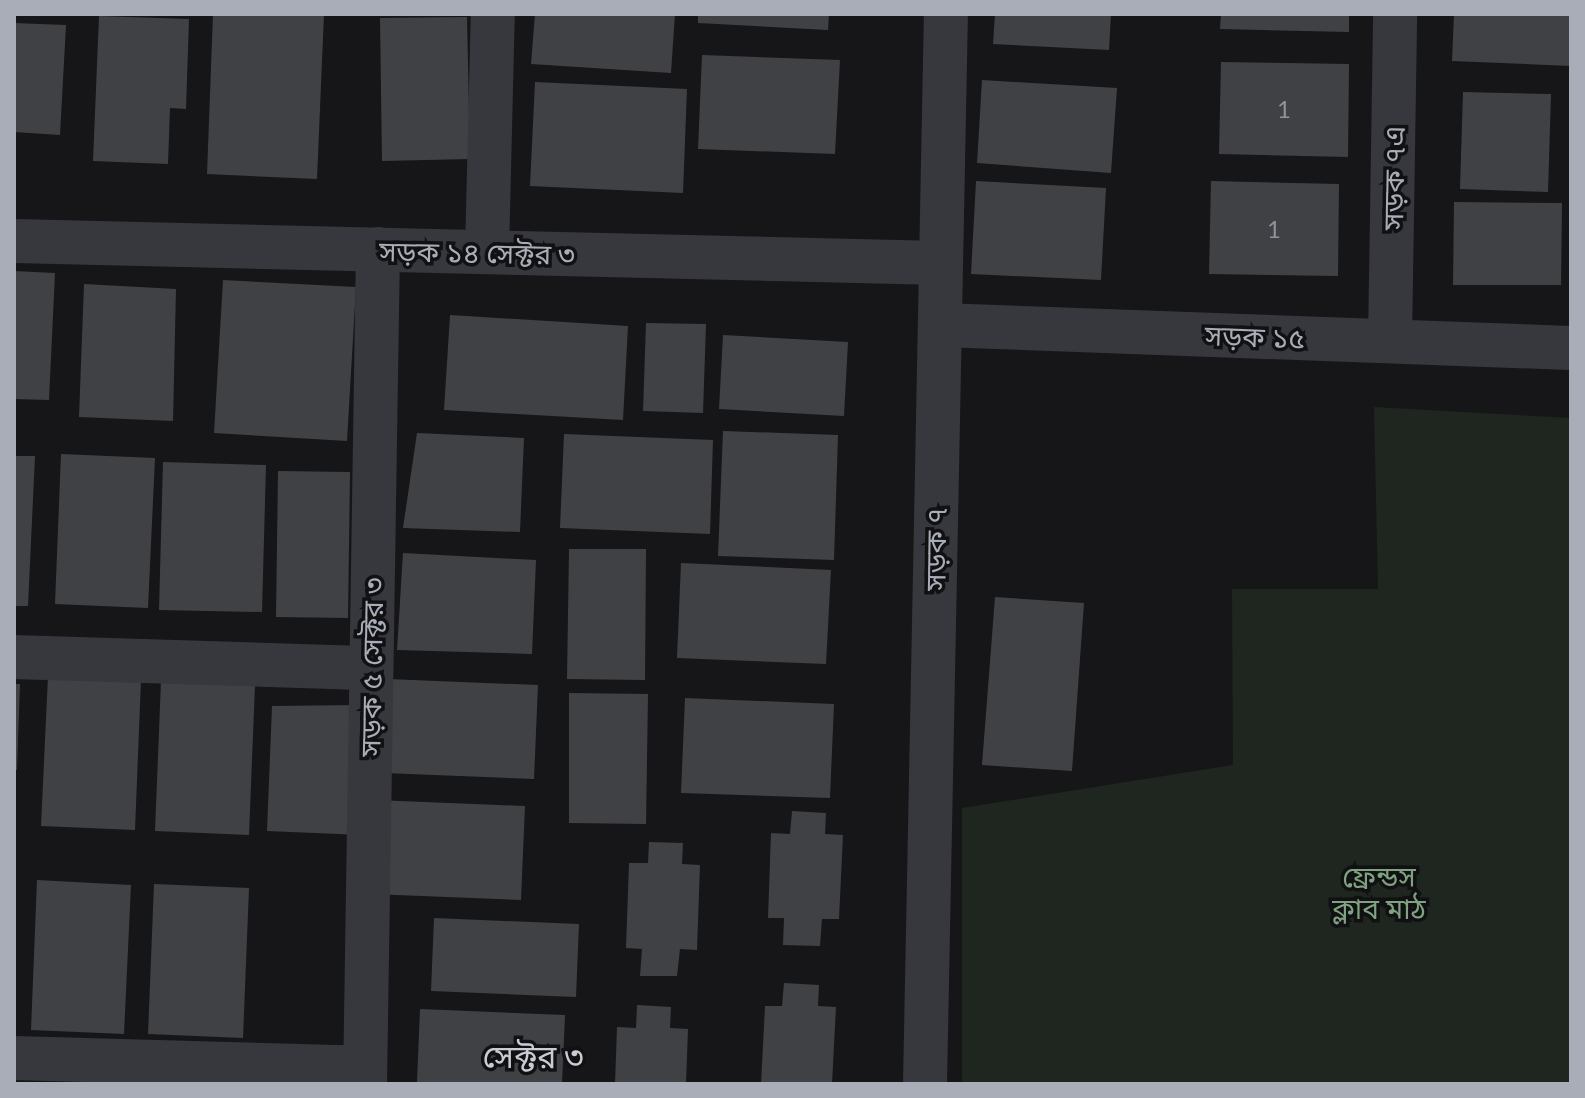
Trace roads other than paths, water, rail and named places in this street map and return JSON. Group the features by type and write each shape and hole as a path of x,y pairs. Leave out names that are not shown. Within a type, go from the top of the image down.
{"street":[{"path":"487,252 493,14"},
{"name":"সড়ক ৭","path":"925,1084 946,14"},
{"name":"সড়ক ৭এ","path":"1390,341 1395,14"},
{"name":"সড়ক ১৪ সেক্টর ৩","path":"14,241 941,263"},
{"name":"সড়ক ৫ সেক্টর ৩","path":"365,1076 378,249"},
{"name":"সড়ক ১৫","path":"940,325 1571,348"},
{"path":"14,657 371,668"},
{"path":"14,1058 365,1076"}],"district":[{"name":"সেক্টর ৩","path":"533,1056"}],"park label":[{"name":"ফ্রেন্ডস ক্লাব মাঠ","path":"1379,892"}]}
